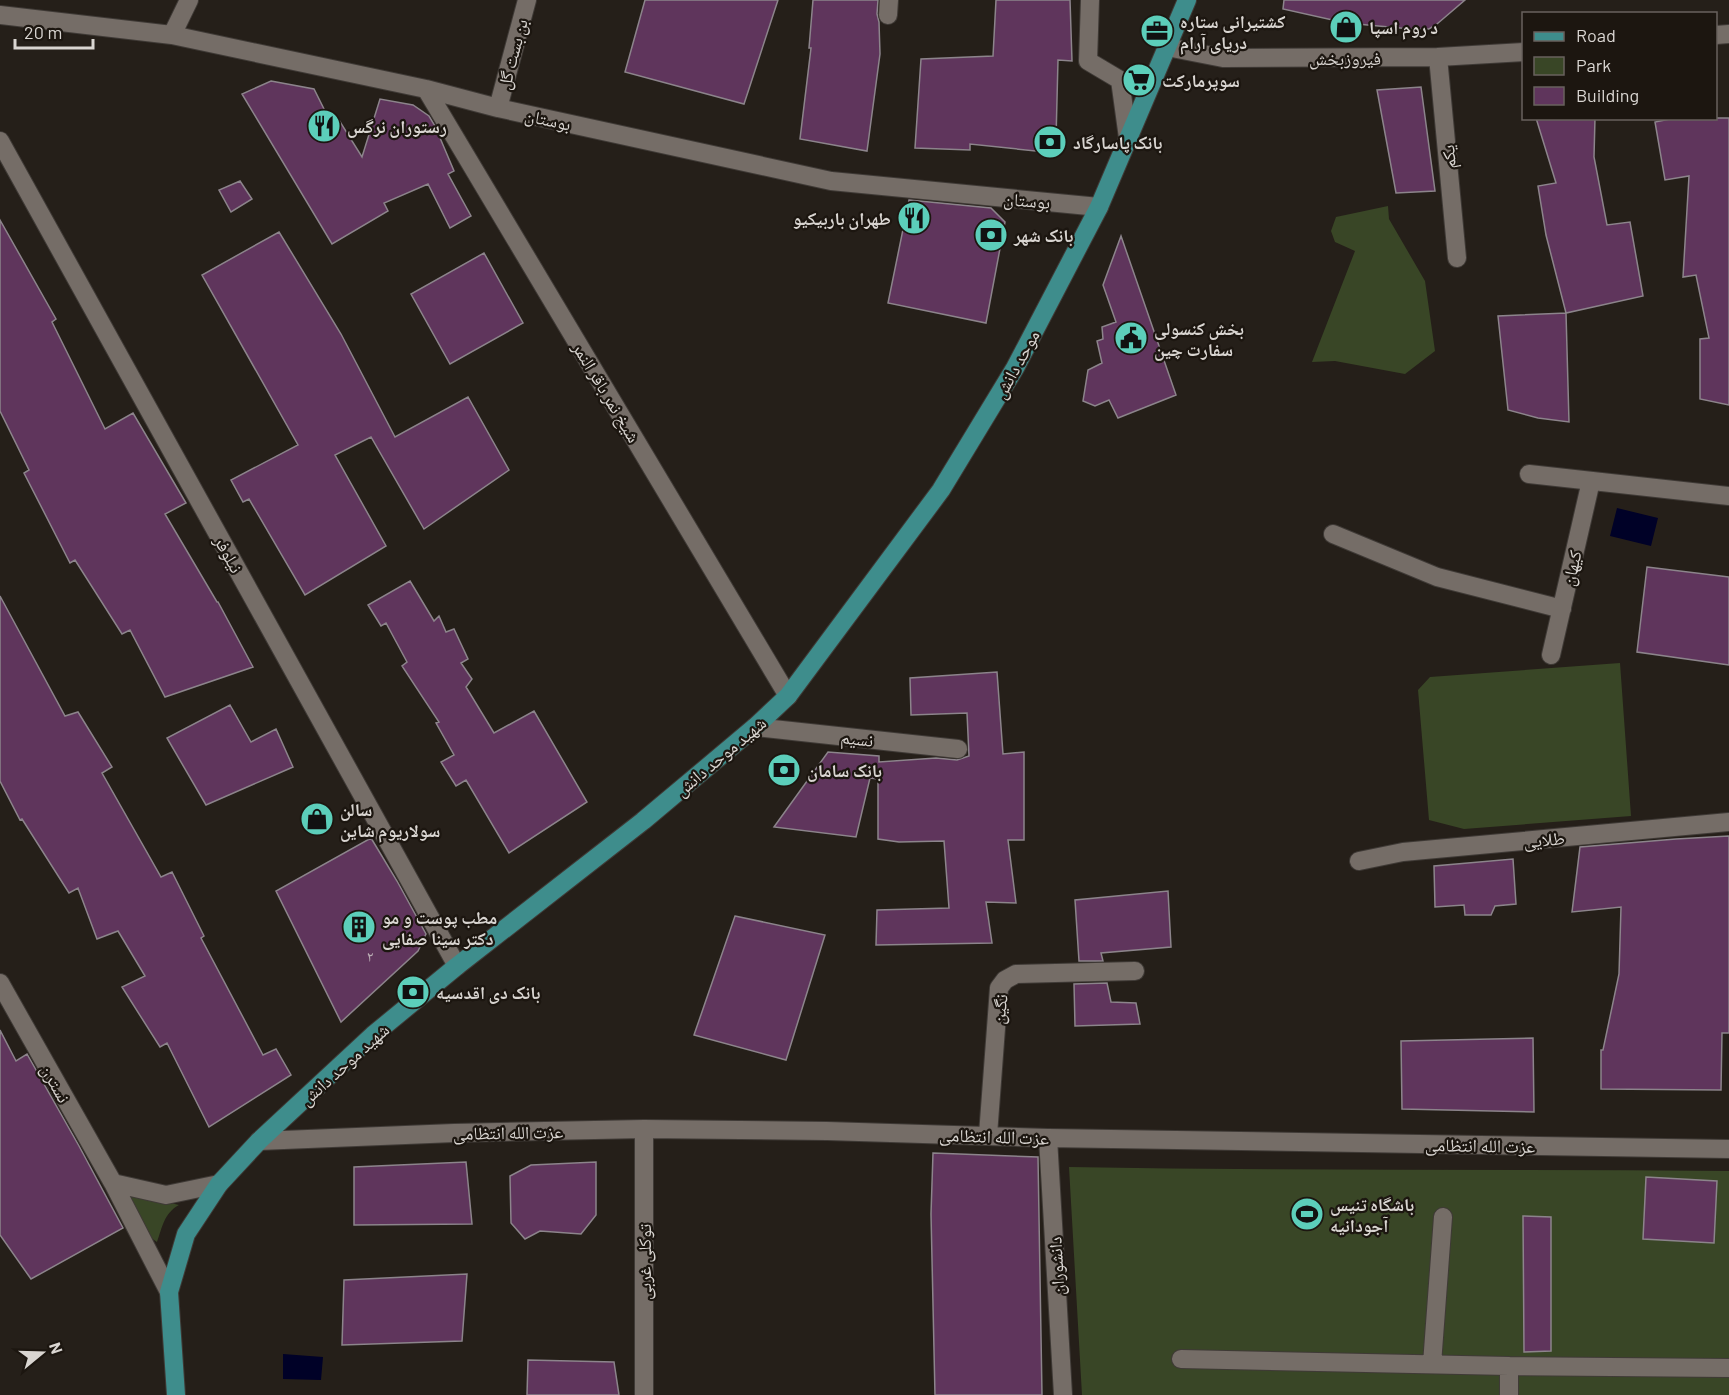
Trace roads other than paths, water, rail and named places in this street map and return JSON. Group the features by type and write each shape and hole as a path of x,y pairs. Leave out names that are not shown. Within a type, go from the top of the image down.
{"main road":[{"name":"موحد دانش","path":"788,696 941,490 1015,368 1099,207 1187,0"},
{"name":"شهید موحد دانش","path":"176,1395 170,1292 186,1234 219,1184 259,1141 373,1035 457,966 643,821 755,727 788,696"}],"street":[{"path":"172,35 189,0"},
{"name":"بن بست گل","path":"498,108 527,0"},
{"path":"1090,0 1088,61 1120,81 1128,138"},
{"name":"بوستان","path":"0,15 172,35 426,88 498,108 831,182 1099,207"},
{"name":"فیروزبخش","path":"1167,47 1223,58 1438,57 1522,52"},
{"name":"یکم","path":"1438,57 1457,258"},
{"name":"شیخ نمر باقر النمر","path":"426,88 788,696"},
{"name":"نیلوفر","path":"0,141 457,966"},
{"path":"1529,474 1729,496"},
{"name":"کیهان","path":"1551,655 1591,481"},
{"path":"1334,534 1437,577 1562,609"},
{"name":"نسیم","path":"755,727 958,749"},
{"name":"طلایی","path":"1359,861 1403,852 1729,822"},
{"name":"نگین","path":"988,1135 999,988 1005,980 1016,974 1135,971"},
{"name":"نسترن","path":"0,983 113,1183 170,1292"},
{"name":"عزت الله انتظامی","path":"259,1141 454,1133 644,1129 1729,1149"},
{"name":"توکلی غربی","path":"644,1129 644,1395"},
{"name":"دانشوران","path":"1048,1138 1064,1395"},
{"path":"113,1183 166,1195 219,1184"},
{"path":"1432,1364 1443,1217"},
{"path":"1181,1359 1729,1368"},
{"path":"1509,1366 1509,1395"}],"water":[{"path":"1617,508 1658,518 1651,546 1610,536"},
{"path":"283,1354 323,1357 321,1380 283,1379"}],"place":[{"name":"د روم اسپا","path":"1346,27"},
{"name":"کشتیرانی ستاره دریای آرام","path":"1157,31"},
{"name":"سوپرمارکت","path":"1139,80"},
{"name":"رستوران نرگس","path":"324,126"},
{"name":"بانک پاسارگاد","path":"1050,142"},
{"name":"طهران باربیکیو","path":"914,218"},
{"name":"بانک شهر","path":"991,235"},
{"name":"بخش کنسولی سفارت چین","path":"1131,338"},
{"name":"بانک سامان","path":"784,770"},
{"name":"سالن سولاریوم شاین","path":"317,819"},
{"name":"مطب پوست و مو دکتر سینا صفایی","path":"359,927"},
{"name":"بانک دی اقدسیه","path":"413,992"},
{"name":"باشگاه تنیس آجودانیه","path":"1307,1214"}]}
